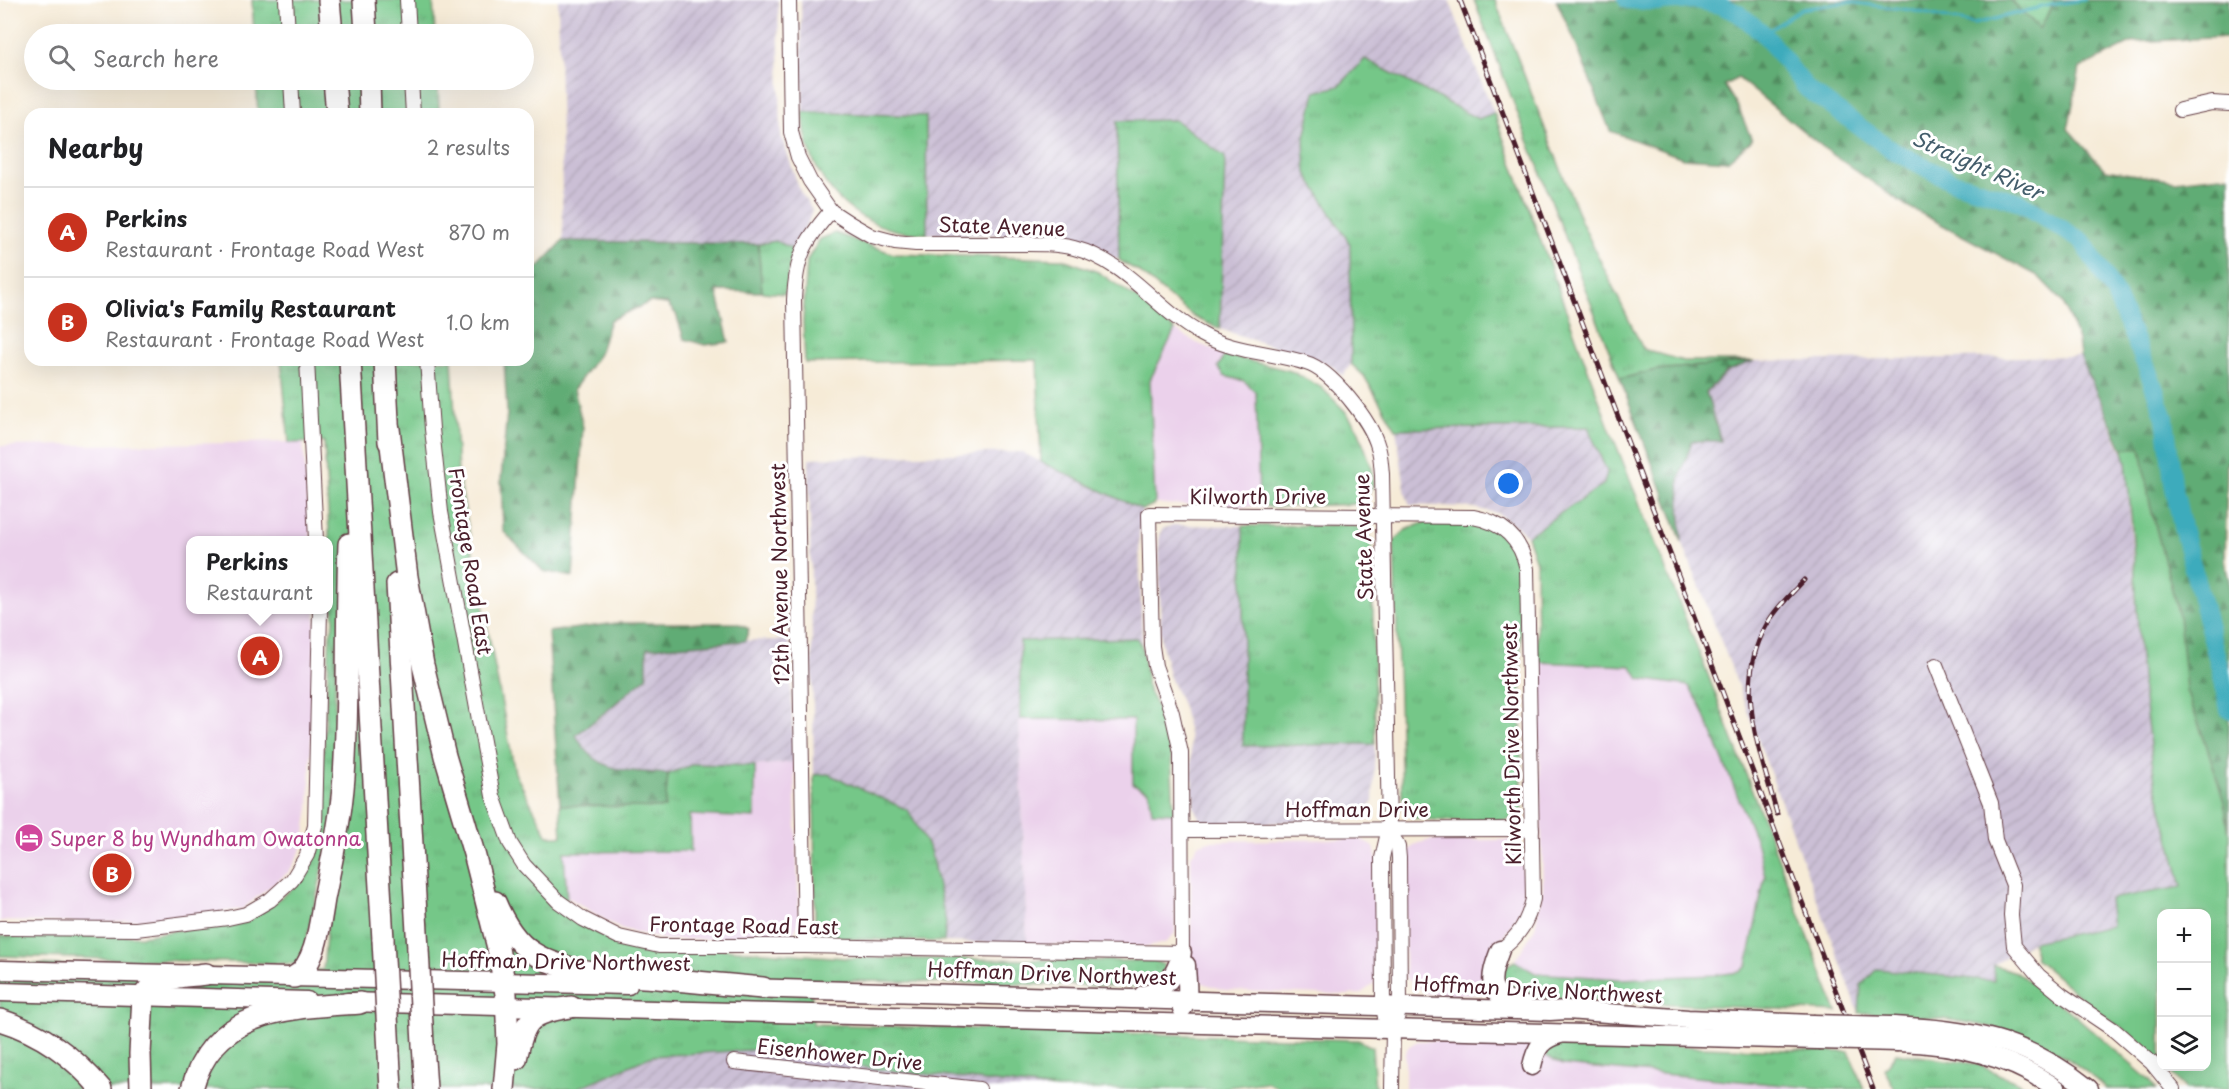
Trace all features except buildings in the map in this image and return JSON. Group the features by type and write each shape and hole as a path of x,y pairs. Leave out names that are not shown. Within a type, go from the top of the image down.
{"highway":[{"path":"329,0 331,24"},
{"path":"364,0 365,24"},
{"path":"335,90 336,108"},
{"path":"369,90 370,108"},
{"path":"350,366 383,940 389,1089"},
{"path":"385,366 426,1089"},
{"path":"294,977 308,966 315,944 336,842 344,778 353,415"},
{"path":"388,429 407,577 423,665 445,756 475,857 498,948 507,1006 508,1044 504,1089"},
{"path":"475,857 500,915 508,927 518,941 533,953 549,961 610,974 764,988"},
{"path":"141,1089 140,1043 143,996 148,989 162,980 206,974"},
{"path":"192,1089 202,1062 212,1048 237,1026 278,1011 360,1003"},
{"path":"509,1089 521,1034 530,1020 545,1011 571,1007"},
{"path":"0,1020 37,1034 60,1049 81,1066 101,1089"}],"main road":[{"path":"1500,950 1491,980 1497,995 1521,1005 1567,1010"},
{"path":"1131,998 1150,994 1166,984 1184,959"},
{"path":"1037,1020 1172,1014 1185,1006 1187,999 1184,959"},
{"path":"1184,959 1188,975 1205,989 1257,1001"},
{"name":"Hoffman Drive Northwest","path":"0,969 1567,1010 1815,1032"},
{"name":"Hoffman Drive Northwest","path":"0,992 1499,1032 1895,1034 1947,1029 1992,1038 2033,1054 2051,1063 2089,1089"},
{"path":"1499,1032 1515,1036 1521,1042 1529,1055 1532,1066 1542,1041 1565,1033"},
{"name":"Hoffman Drive Northwest","path":"1895,1034 1978,1051 2024,1069 2057,1089"}],"street":[{"path":"286,0 287,24"},
{"path":"407,0 408,24"},
{"name":"State Avenue","path":"789,0 791,132 798,157 810,181 831,211 872,236 895,242 1052,244 1075,248 1100,258 1131,277 1175,318 1201,334 1223,344 1309,363 1332,380 1352,403 1378,446 1382,474 1389,828 1398,847 1399,858 1391,1005 1398,1019 1393,1029 1392,1089"},
{"path":"292,90 293,108"},
{"path":"412,90 413,108"},
{"path":"2180,110 2212,103 2229,104"},
{"name":"12th Avenue Northwest","path":"805,946 794,300 795,274 801,252 814,230 831,211"},
{"path":"307,366 316,536"},
{"name":"Frontage Road East","path":"427,366 441,512 486,765 510,843 524,865 558,901 602,929 629,940 674,947 805,946 1184,959"},
{"name":"Kilworth Drive","path":"1182,830 1181,753 1178,733 1160,686 1152,646 1149,514 1473,517 1495,523 1507,531"},
{"name":"Kilworth Drive Northwest","path":"1500,950 1519,934 1531,909 1533,899 1527,569 1520,546 1507,531"},
{"path":"0,928 136,929 228,918 257,909 283,889 292,880 307,855 315,826 320,614"},
{"path":"1936,665 1991,803 1995,840 2013,885 2014,946 2039,976 2062,995 2114,1030 2152,1063 2173,1089"},
{"name":"Hoffman Drive","path":"1182,830 1532,829"},
{"path":"1182,830 1184,959"},
{"name":"Eisenhower Drive","path":"734,1062 979,1089"}],"shaded area":[{"path":"558,0 778,0 781,135 800,191 812,210 809,220 792,249 776,241 758,244 563,241"},
{"path":"801,0 1449,0 1494,113 1478,119 1365,59 1306,173 1350,244 1351,364 1343,376 1331,365 1220,329 1225,157 1117,121 1119,260 1075,242 1032,235 927,234 926,116 803,112"},
{"path":"1175,330 1225,355 1218,367 1224,376 1244,381 1256,392 1259,502 1268,507 1155,504 1150,380"},
{"path":"2080,356 2126,461 2141,677 2155,782 2182,887 2109,899 2113,926 2032,942 1993,965 1994,981 1877,969 1861,985 1859,1013 1730,664 1682,542 1679,480 1692,441 1721,441 1706,392 1727,371 1754,361"},
{"path":"1588,427 1607,472 1604,484 1527,536 1497,513 1469,507 1410,505 1406,495 1396,429"},
{"path":"303,442 311,536 186,536 186,614 316,614 309,808 303,846 290,871 242,909 97,923 0,921 0,446"},
{"path":"1021,452 1142,510 1139,536 1142,647 1137,638 1020,642 1019,719 1027,944 944,942 946,922 828,774 814,775 809,458"},
{"path":"1173,525 1243,526 1243,745 1375,744 1373,802 1363,815 1222,826 1201,821 1194,808 1190,739 1183,707 1169,675 1161,640 1159,540 1162,529"},
{"path":"789,640 794,762 755,766 694,764 668,774 611,769 586,752 576,735 598,719 614,703 647,648 715,641"},
{"path":"1537,662 1631,666 1640,679 1689,686 1700,704 1756,841 1765,876 1747,967 1740,972 1621,979 1535,973 1515,961 1535,928 1543,887"},
{"path":"1019,719 1133,720 1133,784 1149,791 1152,812 1174,813 1175,933 1167,942 1148,947 1027,944"},
{"path":"794,762 799,923 791,937 666,940 619,928 566,896 563,852 690,851 690,815 755,818 755,766"},
{"path":"1360,839 1374,847 1377,861 1375,983 1360,994 1345,995 1225,990 1202,983 1191,960 1191,856 1198,845 1209,841"},
{"path":"1431,840 1517,840 1521,848 1524,891 1519,913 1504,935 1493,943 1487,973 1490,994 1426,994 1405,977 1405,853 1416,844"},
{"path":"1418,1041 1557,1042 1564,1065 1828,1089 1405,1089 1405,1053 1409,1046"},
{"path":"814,1046 861,1067 1057,1089 576,1089 652,1056"}],"green space":[{"path":"252,0 433,0 434,24 253,24"},
{"path":"1474,0 1495,0 1581,221 1643,349 1683,361 1754,361 1656,370 1620,379"},
{"path":"1556,0 2010,0 2040,29 2055,0 2229,0 2229,37 2133,42 2080,68 2068,129 2105,170 2175,181 2229,175 2229,464 2227,462 2225,564 2229,581 2229,834 2224,802 2186,690 2179,617 2150,505 2141,449 2122,448 2080,356 2078,340 2062,301 2038,276 1907,206 1829,152 1738,78 1724,85 1738,107 1752,140 1727,161 1683,158 1610,131"},
{"path":"2010,0 2055,0 2040,29"},
{"path":"1365,59 1478,119 1494,113 1609,427 1708,675 1837,1012 1526,997 1508,994 1498,978 1507,965 1515,961 1535,973 1621,979 1740,972 1747,966 1765,876 1756,841 1700,704 1689,686 1640,679 1631,666 1537,662 1536,562 1527,536 1604,484 1607,472 1588,427 1396,429 1364,376 1351,364 1350,244 1306,173 1304,142 1315,92 1339,86"},
{"path":"257,90 438,90 439,108 258,108"},
{"path":"803,112 926,116 927,234 898,231 877,224 859,215 843,203 819,172 811,154"},
{"path":"1175,120 1225,157 1220,329 1194,317 1139,272 1119,260 1117,121"},
{"path":"835,233 894,254 1063,259 1098,272 1145,304 1175,330 1150,380 1155,504 1142,510 1041,462 1037,360 805,363 803,321 807,260 820,239"},
{"path":"563,241 758,244 762,292 717,291 729,342 705,345 684,339 676,314 667,304 650,302 610,320 599,354 574,389 583,427 573,577 543,571 503,531 501,479 507,412 504,366 534,366 534,272"},
{"path":"776,241 792,249 785,294 762,292 758,244"},
{"path":"1225,355 1291,371 1321,387 1345,411 1358,429 1372,468 1373,485 1362,504 1268,507 1259,502 1256,392 1244,381 1224,376 1218,367"},
{"path":"1754,361 1727,371 1706,392 1721,441 1692,441 1679,480 1682,542 1620,379 1656,370"},
{"path":"282,366 452,366 458,473 515,773 548,836 562,836 560,805 664,808 668,774 694,764 755,766 755,818 690,815 691,851 564,852 568,916 614,941 846,958 1155,961 1164,965 1164,977 1151,987 811,980 813,1024 1358,1040 1372,1047 1375,1089 1282,1089 1266,1082 1215,1089 1057,1089 861,1067 814,1046 652,1056 576,1089 0,1089 0,963 235,970 286,968 323,970 327,925 333,911 336,882 353,805 340,733 335,641 335,816 301,964 0,956 0,936 142,936 234,924 251,919 295,887 314,859 320,815 330,634 334,622 333,536 329,536 324,442 289,443"},
{"path":"2122,448 2141,448 2150,505 2179,617 2186,690 2224,802 2229,834 2229,1089 2186,1089 2168,1071 2211,1071 2211,909 2157,909 2157,1059 2140,1041 2096,1010 2036,959 2032,942 2112,926 2109,899 2182,887 2155,782 2141,677 2126,461"},
{"path":"1428,521 1474,523 1495,530 1512,544 1520,561 1522,811 1507,820 1447,821 1412,818 1402,797 1394,541 1406,530"},
{"path":"1346,525 1362,528 1372,542 1375,744 1243,746 1243,526"},
{"path":"617,623 737,623 749,629 745,641 647,648 647,677 576,735 584,748 604,764 627,770 668,774 665,808 560,805 548,632"},
{"path":"1137,638 1142,647 1148,690 1170,730 1174,813 1152,812 1149,791 1133,784 1133,720 1020,719 1020,641"},
{"path":"828,774 908,810 930,850 946,922 944,942 821,938 815,928 814,775"},
{"path":"1993,965 2016,972 2076,1016 2150,1081 2156,1089 2106,1089 2079,1067 2051,1049 1991,1027 1926,1017 1859,1013 1861,985 1877,969 1994,981"},
{"path":"1557,1042 1849,1052 1864,1089 1828,1089 1563,1065 1546,1056 1546,1047"},
{"path":"1896,1053 1977,1064 2031,1089 1895,1089 1884,1069"}],"waterway":[{"name":"Straight River","path":"1627,0 1660,2 1695,0 1719,5 1738,13 1764,34 1807,89 1892,150 1954,182 2020,202 2083,242 2114,292 2147,368 2165,418 2173,483 2183,531 2229,710"},
{"path":"1764,34 1801,9 1848,2 1910,10 1974,24 2050,5 2084,0"}],"railway":[{"path":"1460,0 1873,1089"},
{"path":"1777,814 1753,720 1750,696 1751,672 1756,649 1766,626 1804,580"}],"place":[{"name":"Perkins","path":"260,656"},
{"name":"Super 8 by Wyndham Owatonna","path":"29,838"},
{"name":"Olivia's Family Restaurant","path":"112,873"}]}
